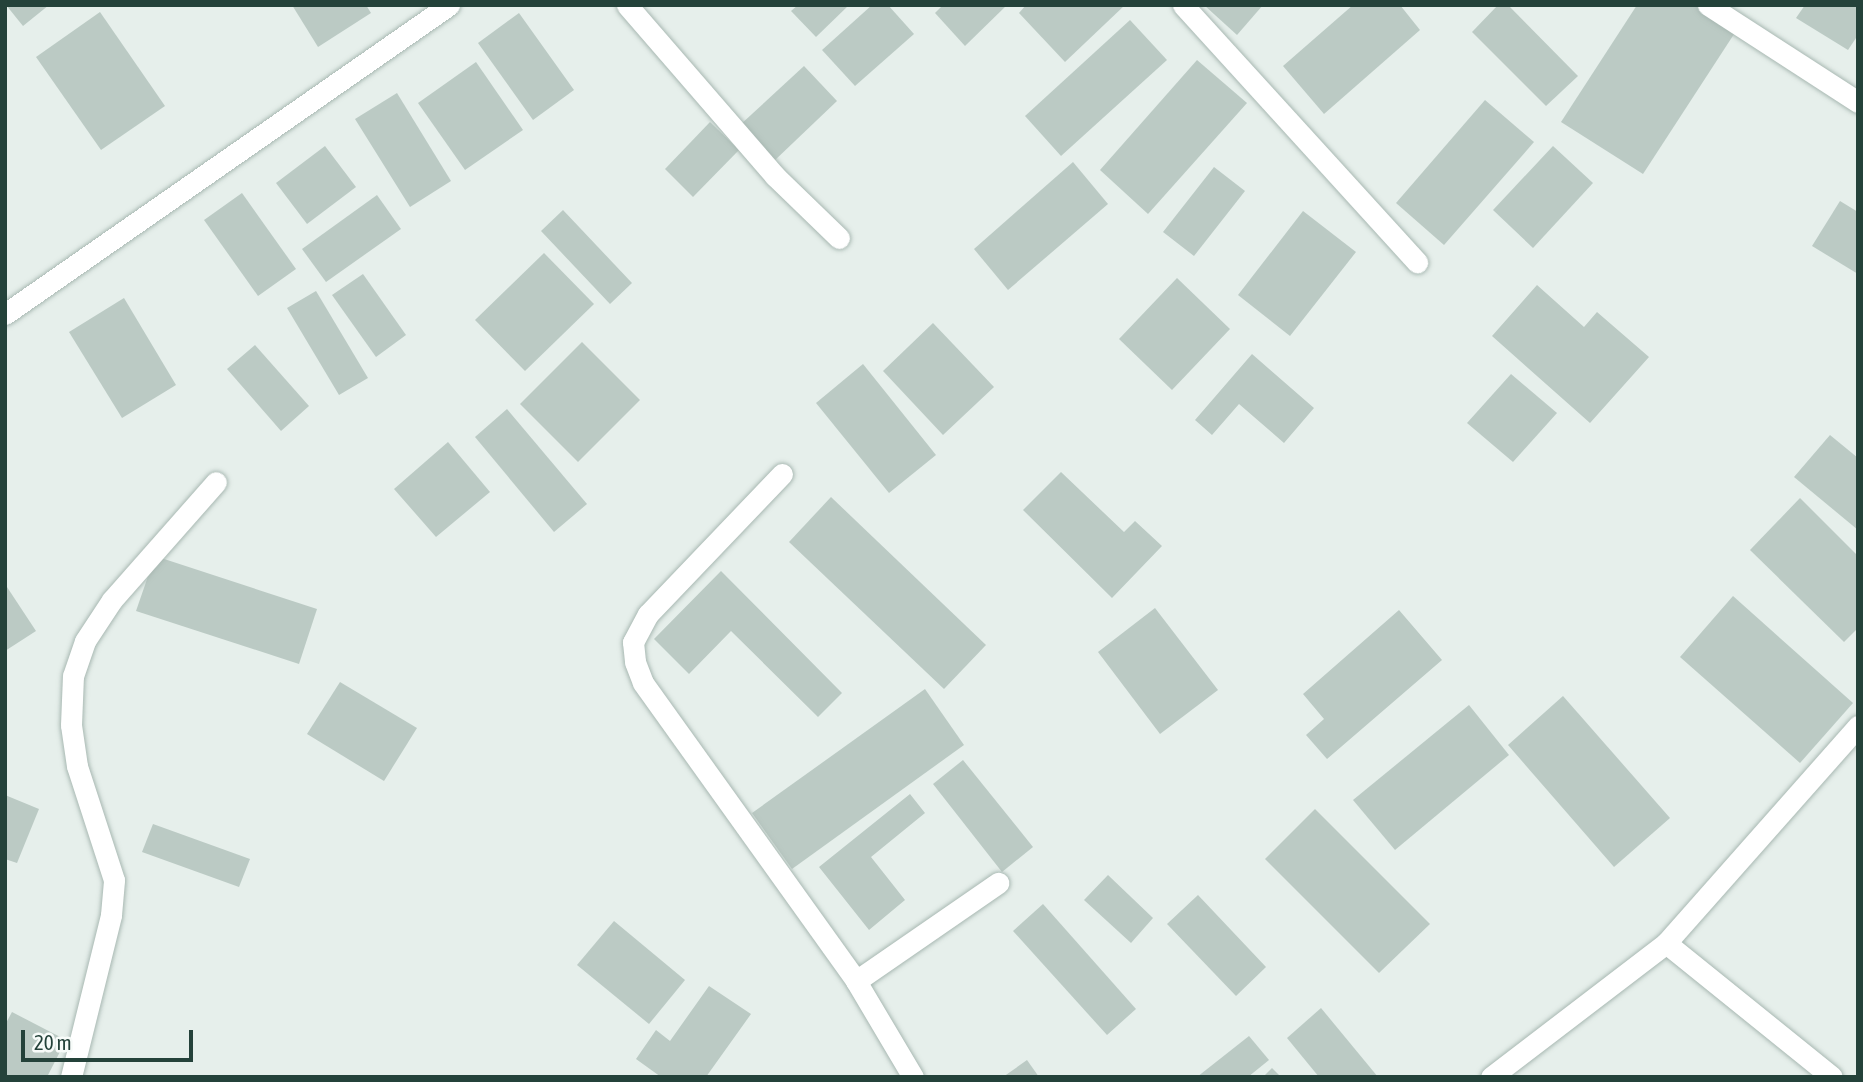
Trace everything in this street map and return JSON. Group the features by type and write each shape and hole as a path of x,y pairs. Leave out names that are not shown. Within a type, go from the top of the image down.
{"street":[{"path":"5,314 449,5"},
{"path":"627,5 775,176 839,238"},
{"path":"1183,5 1417,262"},
{"path":"1708,5 1858,102"},
{"path":"782,474 648,614 634,642 635,662 643,683 856,981 913,1077"},
{"path":"71,1077 111,915 114,880 77,766 71,725 73,676 85,641 113,600 216,482"},
{"path":"1491,1077 1666,943 1858,726"},
{"path":"856,981 998,883"},
{"path":"1666,943 1832,1077"}],"building":[{"path":"6,5 49,5 23,26"},
{"path":"292,5 366,5 371,13 318,47"},
{"path":"798,5 849,5 816,37 791,11"},
{"path":"872,5 888,5 914,34 855,86 822,50"},
{"path":"943,5 1007,5 965,46 935,13"},
{"path":"1026,5 1125,5 1065,62 1019,13"},
{"path":"1204,5 1263,5 1237,35"},
{"path":"1353,5 1400,5 1420,30 1324,114 1283,66"},
{"path":"1498,5 1508,5 1578,76 1546,106 1472,32"},
{"path":"1637,5 1702,5 1738,28 1643,174 1561,122"},
{"path":"1805,5 1858,5 1858,35 1848,50 1796,18"},
{"path":"100,12 165,106 101,150 36,57"},
{"path":"519,13 574,90 533,120 478,43"},
{"path":"1130,20 1167,60 1061,156 1025,116"},
{"path":"1197,60 1247,103 1148,214 1100,170"},
{"path":"476,62 523,130 465,170 418,103"},
{"path":"804,66 837,101 773,162 740,125"},
{"path":"397,93 451,181 410,207 355,119"},
{"path":"1485,100 1534,142 1444,245 1396,203"},
{"path":"710,122 739,150 693,197 665,169"},
{"path":"325,146 356,187 307,224 276,183"},
{"path":"1553,146 1593,183 1533,248 1493,210"},
{"path":"1073,162 1108,204 1008,290 974,249"},
{"path":"1214,167 1245,191 1194,256 1163,232"},
{"path":"242,193 296,269 258,296 204,220"},
{"path":"377,195 401,229 326,282 302,249"},
{"path":"1840,201 1858,212 1858,274 1812,246"},
{"path":"563,210 632,283 610,304 541,231"},
{"path":"1303,211 1356,252 1290,336 1238,295"},
{"path":"544,253 594,304 525,371 475,320"},
{"path":"363,274 406,335 376,357 332,295"},
{"path":"1177,278 1230,329 1172,390 1119,339"},
{"path":"1537,285 1584,327 1597,312 1649,357 1590,423 1492,336"},
{"path":"316,291 368,378 339,395 287,308"},
{"path":"124,298 176,385 122,418 69,332"},
{"path":"933,323 994,387 943,435 883,371"},
{"path":"582,342 640,400 578,462 520,404"},
{"path":"255,345 309,406 281,431 227,369"},
{"path":"1252,354 1314,408 1284,443 1239,404 1212,435 1195,420"},
{"path":"863,364 936,455 889,493 816,403"},
{"path":"1511,374 1557,413 1513,462 1467,423"},
{"path":"507,409 587,504 554,532 475,437"},
{"path":"1830,435 1858,458 1858,530 1794,477"},
{"path":"448,442 490,492 436,537 394,489"},
{"path":"1061,472 1124,532 1135,521 1162,546 1112,598 1023,510"},
{"path":"831,497 986,645 944,689 789,542"},
{"path":"1800,498 1858,556 1858,628 1844,642 1750,550"},
{"path":"155,556 317,609 299,664 136,611"},
{"path":"721,571 842,693 818,717 731,631 689,674 654,639"},
{"path":"5,584 36,631 5,651"},
{"path":"1733,596 1853,703 1800,763 1680,657"},
{"path":"1155,608 1218,690 1160,734 1098,652"},
{"path":"1399,610 1442,660 1327,759 1306,735 1324,719 1303,694"},
{"path":"340,682 417,728 384,781 307,734"},
{"path":"925,689 964,745 792,869 752,813"},
{"path":"1563,696 1670,818 1614,867 1508,745"},
{"path":"1469,705 1509,755 1395,850 1353,800"},
{"path":"963,760 1033,847 1002,872 933,784"},
{"path":"910,794 925,813 871,857 905,900 869,930 819,867"},
{"path":"5,795 39,809 17,863 5,859"},
{"path":"1315,809 1430,924 1379,973 1265,859"},
{"path":"153,824 250,859 239,887 142,852"},
{"path":"1108,875 1153,918 1131,943 1084,900"},
{"path":"1198,895 1266,967 1236,996 1167,924"},
{"path":"1043,904 1136,1009 1107,1035 1013,931"},
{"path":"614,921 685,980 649,1024 577,965"},
{"path":"709,986 751,1014 706,1077 661,1077 636,1059 656,1030 670,1041"},
{"path":"1321,1008 1378,1077 1319,1077 1287,1038"},
{"path":"12,1012 66,1040 47,1077 5,1077 5,1025"},
{"path":"1249,1036 1269,1060 1248,1077 1197,1077"},
{"path":"1027,1060 1039,1077 1003,1077"},
{"path":"1272,1068 1281,1077 1263,1077"}]}
